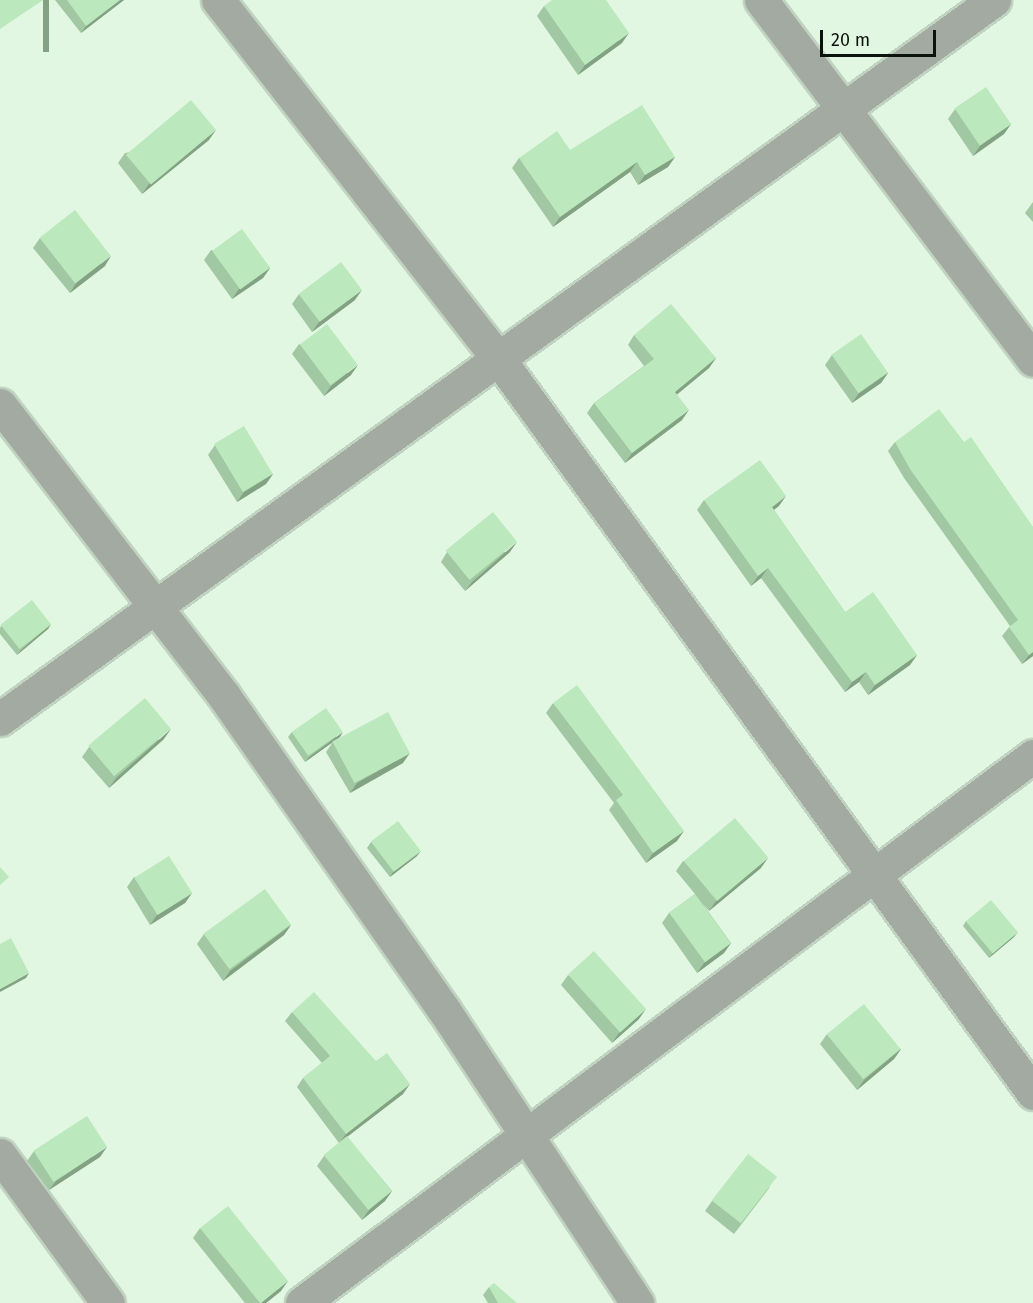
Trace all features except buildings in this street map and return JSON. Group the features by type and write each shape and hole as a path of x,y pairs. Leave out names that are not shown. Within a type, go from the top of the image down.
{"street":[{"path":"218,0 498,358 872,875 1033,1093"},
{"path":"761,0 841,109 1033,360"},
{"path":"0,719 156,609 498,358 994,0"},
{"path":"0,405 156,609 444,1010 524,1139 637,1303"},
{"path":"302,1303 1033,756"},
{"path":"0,1155 108,1303"}]}
